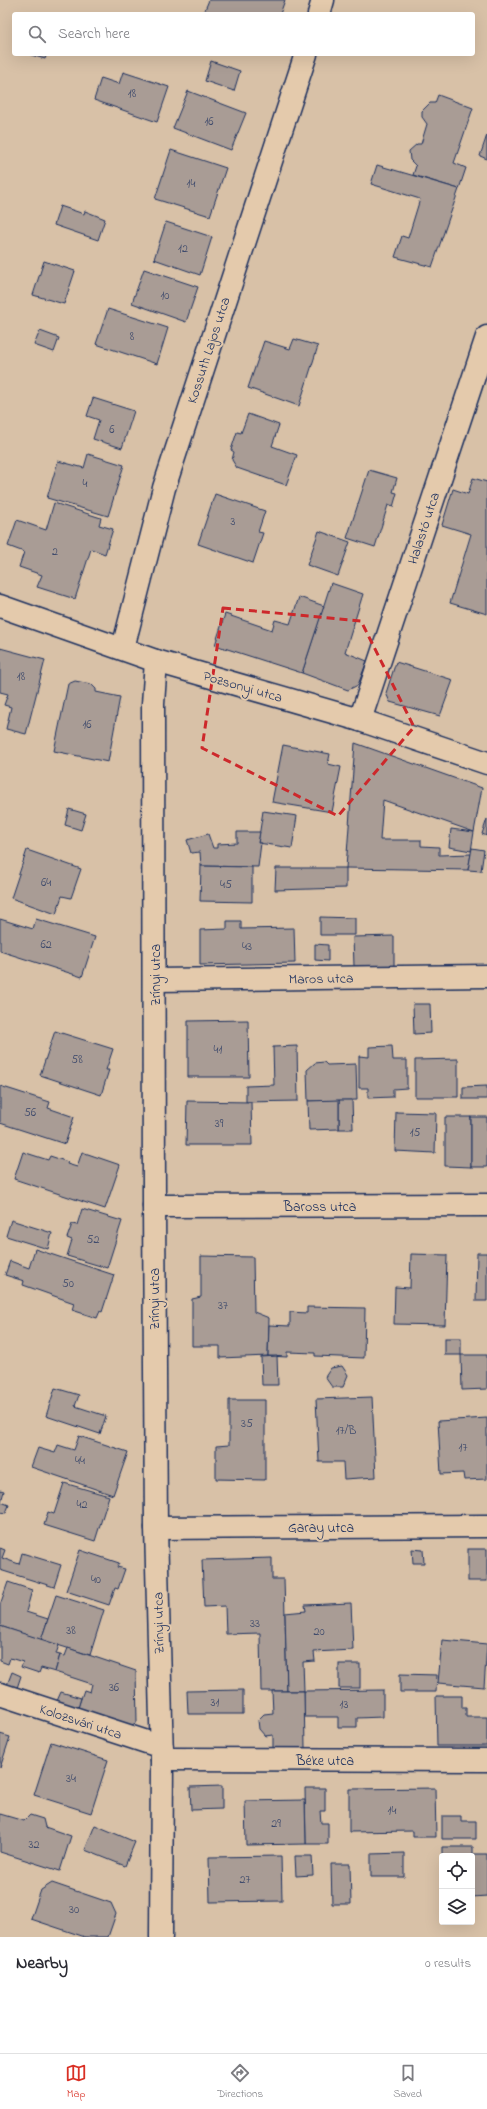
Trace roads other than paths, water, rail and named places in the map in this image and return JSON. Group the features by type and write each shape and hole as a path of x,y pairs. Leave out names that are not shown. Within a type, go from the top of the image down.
{"street":[{"path":"320,12 323,0"},
{"name":"Kossuth Lajos utca","path":"122,648 166,480 305,56"},
{"name":"Halastó utca","path":"360,720 487,337"},
{"name":"Pozsonyi utca","path":"0,606 156,661 360,720 487,763"},
{"name":"Zrínyi utca","path":"156,661 153,704 155,980 154,1206 156,1528 162,1753 161,1937"},
{"name":"Maros utca","path":"155,980 487,976"},
{"name":"Baross utca","path":"154,1206 487,1205"},
{"name":"Garay utca","path":"156,1528 487,1526"},
{"name":"Kolozsvári utca","path":"0,1694 162,1753"},
{"name":"Béke utca","path":"162,1753 487,1760"}]}
